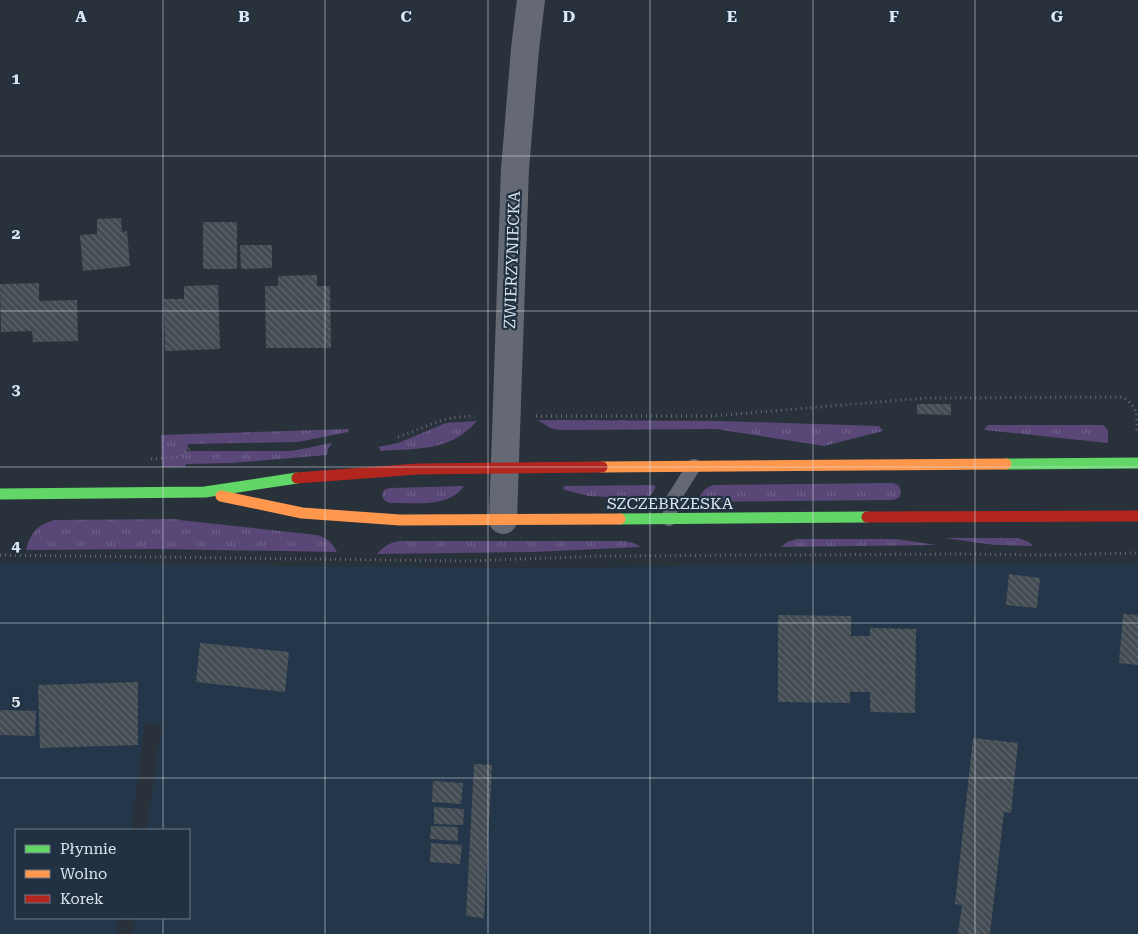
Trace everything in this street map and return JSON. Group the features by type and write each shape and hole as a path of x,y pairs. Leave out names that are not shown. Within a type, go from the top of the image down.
{"main road":[{"name":"SZCZEBRZESKA","path":"0,494 205,492 312,476 418,469 1138,463"},
{"name":"SZCZEBRZESKA","path":"205,492 302,513 400,520 1138,516"}],"street":[{"name":"ZWIERZYNIECKA","path":"503,520 515,169 531,0"}],"lane":[{"path":"669,519 672,501 694,466"}],"path":[{"path":"389,440 434,422 456,416 712,416 926,398 1122,397 1130,401 1136,408 1138,463"},
{"path":"150,459 178,457 190,448"},
{"path":"0,555 466,560 605,556 1050,555 1138,553"}],"shaded area":[{"path":"122,562 172,565 554,568 796,564 1138,564 1138,934 133,934 135,919 190,919 190,829 147,829 162,725 145,723 131,829 15,829 15,919 119,919 117,934 0,934 0,563"}],"green space":[{"path":"538,420 720,421 879,426 883,431 824,446 716,429 559,430 550,428"},
{"path":"477,421 456,438 433,447 381,451 378,447 398,443 446,423"},
{"path":"988,425 1103,425 1108,430 1108,443 984,430"},
{"path":"349,429 348,432 298,442 188,444 187,451 292,451 332,443 327,455 232,463 186,464 185,467 162,467 161,435"},
{"path":"894,483 899,486 901,491 900,497 894,500 697,502 703,491 713,485"},
{"path":"653,485 655,489 648,499 589,496 563,488 564,486"},
{"path":"464,486 449,498 430,503 389,503 384,500 382,495 384,490 390,488"},
{"path":"179,519 317,535 329,541 337,552 156,549 26,550 30,538 36,530 44,524 55,520"},
{"path":"944,538 1018,538 1029,542 1033,546 995,545"},
{"path":"797,539 896,539 936,545 781,547 787,542"},
{"path":"399,541 625,541 641,547 534,552 377,554 387,545"}],"building":[{"path":"121,218 122,232 127,231 130,266 83,271 80,235 97,234 97,219"},
{"path":"203,222 237,222 237,269 203,269"},
{"path":"240,245 272,245 272,268 241,269"},
{"path":"317,275 317,286 330,286 331,348 266,348 265,286 278,286 278,276"},
{"path":"39,283 39,301 77,300 78,341 33,342 32,331 1,332 0,284"},
{"path":"218,285 220,349 165,351 164,299 184,299 184,286"},
{"path":"917,404 951,404 951,415 917,414"},
{"path":"1009,574 1040,578 1037,608 1006,605"},
{"path":"1123,614 1138,615 1138,665 1119,663"},
{"path":"778,615 851,616 851,636 870,636 870,628 916,629 915,713 870,712 870,692 850,692 850,703 778,702"},
{"path":"200,643 289,652 285,692 196,682"},
{"path":"138,682 138,745 40,748 38,685"},
{"path":"0,710 36,711 35,736 0,735"},
{"path":"973,738 1018,743 1011,813 1004,812 990,934 958,934 962,905 955,904"},
{"path":"474,764 492,765 484,918 466,916"},
{"path":"433,781 463,783 461,804 432,802"},
{"path":"434,807 464,809 463,825 434,824"},
{"path":"431,826 458,827 458,841 430,839"},
{"path":"431,843 462,845 460,864 430,862"}],"traffic: fast":[{"path":"1006,464 1138,463"},
{"path":"0,494 205,492 297,478"},
{"path":"620,519 867,517"}],"traffic: slow":[{"path":"602,467 1006,464"},
{"path":"221,496 302,513 400,520 620,519"}],"traffic: jam":[{"path":"297,478 418,469 602,467"},
{"path":"867,517 1138,516"}]}
